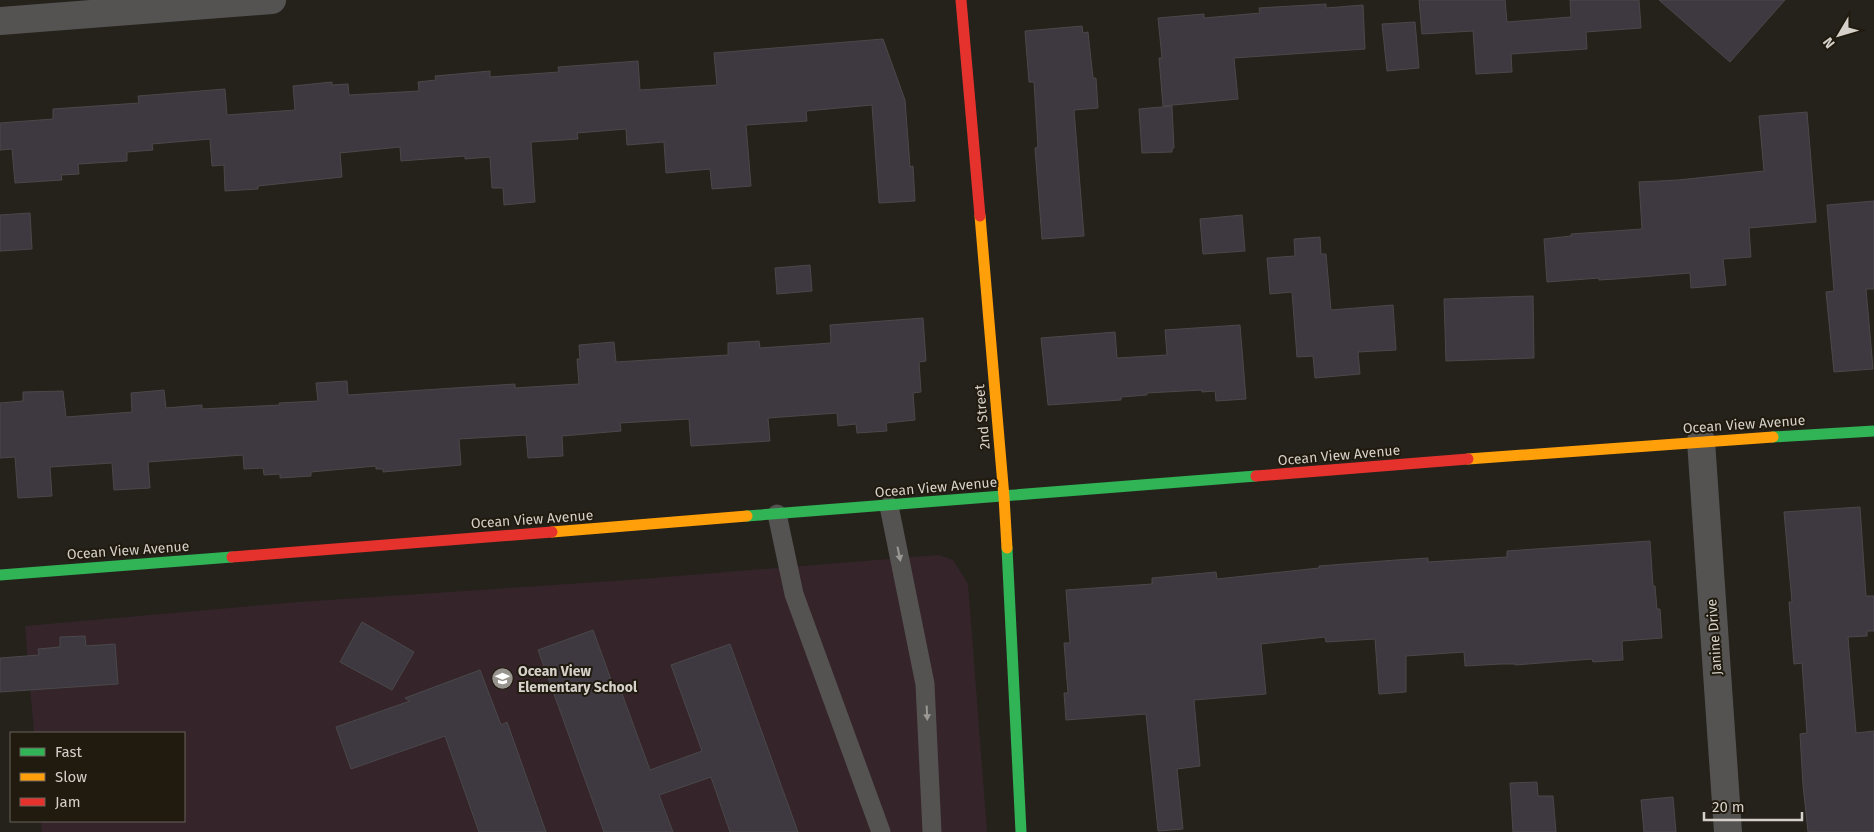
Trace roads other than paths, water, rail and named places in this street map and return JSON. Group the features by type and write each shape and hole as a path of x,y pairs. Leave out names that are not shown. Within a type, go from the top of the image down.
{"street":[{"path":"0,20 272,0"},
{"name":"2nd Street","path":"961,0 1004,497 1021,832"},
{"name":"Ocean View Avenue","path":"0,575 1700,442 1874,431"},
{"name":"Janine Drive","path":"1700,442 1728,832"}],"lane":[{"path":"889,506 925,684 932,832"},
{"path":"777,514 794,594 881,832"}],"place":[{"name":"Ocean View Elementary School","path":"502,679"}]}
